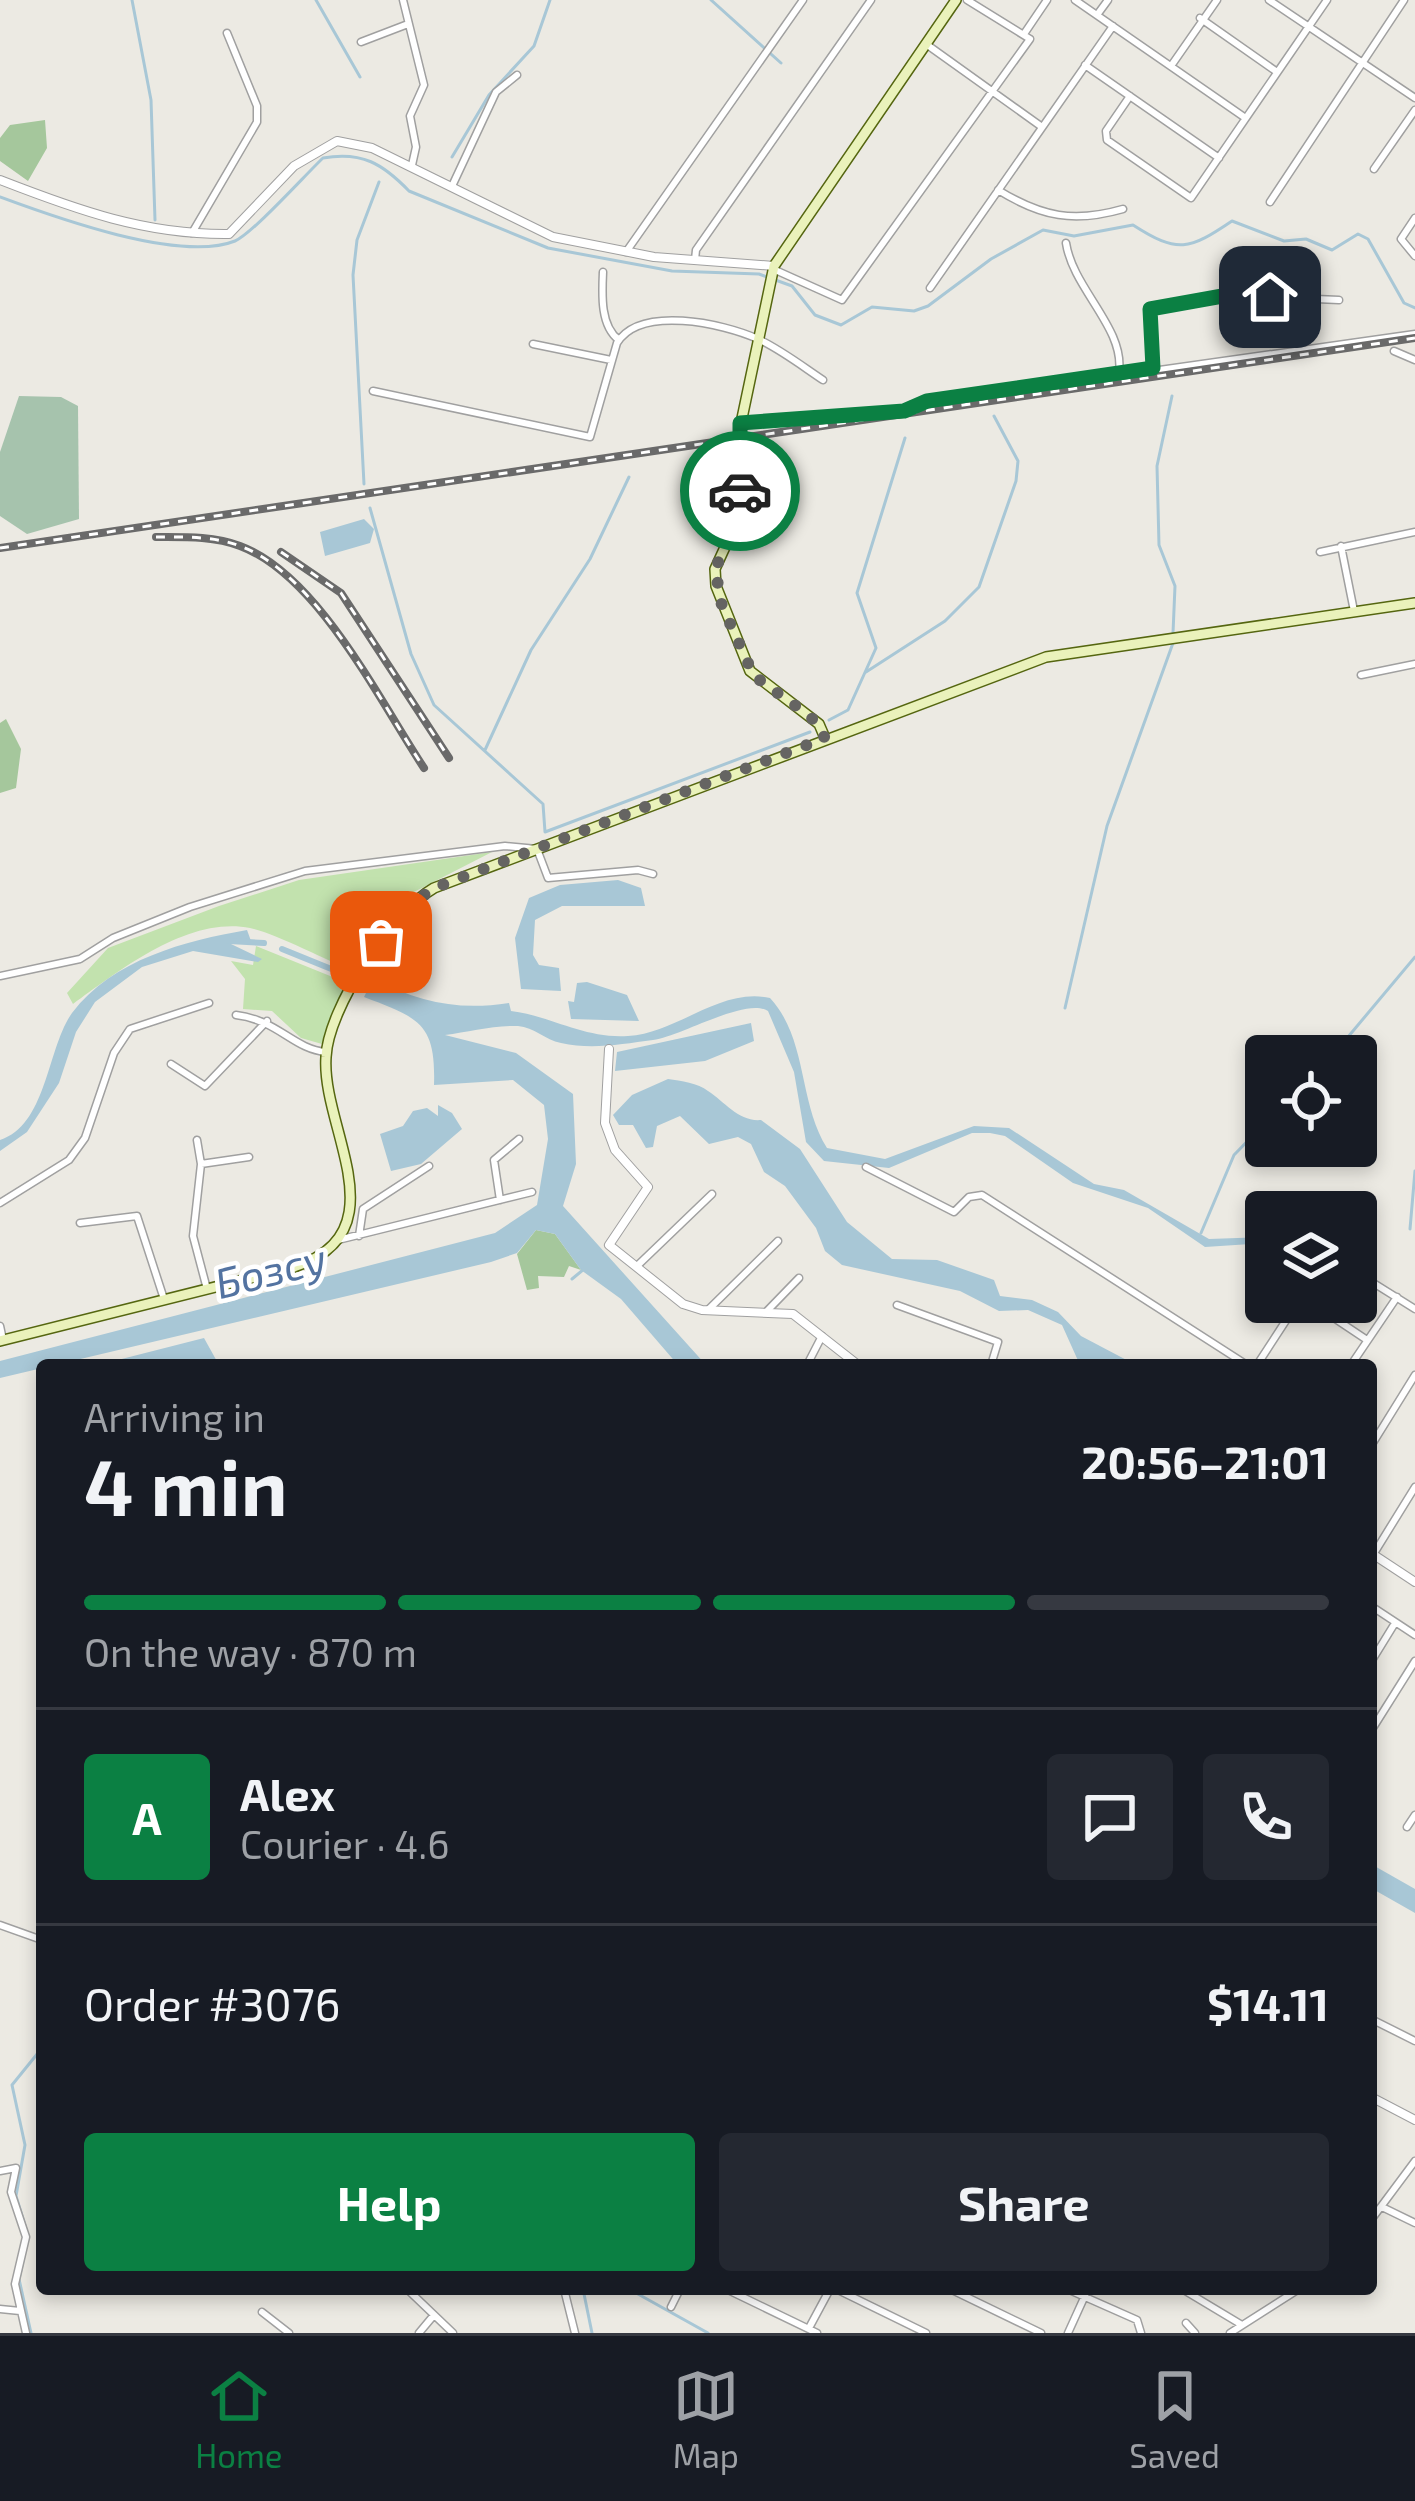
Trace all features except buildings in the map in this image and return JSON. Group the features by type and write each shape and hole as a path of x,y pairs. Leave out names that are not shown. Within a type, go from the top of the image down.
{"main road":[{"path":"838,734 754,676 716,586 715,569 731,534 741,484 740,423 774,267 956,0"},
{"path":"1,1341 309,1262 334,1241 349,1216 351,1196 326,1052 362,970 410,905 440,885 1046,657 1415,603"},
{"path":"819,724 825,738"}],"street":[{"path":"404,0 424,85 410,116 416,147 412,165"},
{"path":"626,253 803,0"},
{"path":"695,261 696,250 871,0"},
{"path":"0,180 114,223 190,234 229,234 320,146 338,141 373,148 412,165 553,237 626,253 774,267 842,300 1030,39 968,0"},
{"path":"1024,34 1047,0"},
{"path":"1075,0 1244,117"},
{"path":"1097,15 1108,0"},
{"path":"1269,0 1415,98"},
{"path":"1130,96 1106,131 1107,140 1192,198 1328,0"},
{"path":"1270,202 1404,0"},
{"path":"1171,66 1210,2"},
{"path":"1200,18 1277,71"},
{"path":"361,42 408,24"},
{"path":"930,288 1113,26"},
{"path":"190,234 257,122 256,106 227,33"},
{"path":"926,44 1042,127"},
{"path":"1085,65 1219,158"},
{"path":"453,184 496,92 517,75"},
{"path":"1375,169 1415,110"},
{"path":"998,190 1052,217 1086,220 1123,209"},
{"path":"1415,218 1401,239 1415,256"},
{"path":"1066,243 1076,276 1120,351 1118,372"},
{"path":"603,272 605,311 612,337 619,340"},
{"path":"1153,368 1152,308 1256,290 1270,297 1339,300"},
{"path":"374,391 590,437 624,331 658,318 758,339 823,380"},
{"path":"740,423 904,411 927,401 1118,372 1415,334"},
{"path":"533,344 611,361"},
{"path":"1394,351 1415,360"},
{"path":"1320,553 1415,532"},
{"path":"1341,546 1354,610"},
{"path":"1361,675 1415,664"},
{"path":"0,976 95,951 113,938 305,871 484,847 537,849 548,878 638,870 653,874"},
{"path":"0,1203 69,1160 85,1138 114,1053 130,1029 209,1003"},
{"path":"236,1016 267,1021 311,1051 326,1052"},
{"path":"171,1064 206,1086 267,1021"},
{"path":"609,1049 605,1123 615,1150 648,1187 608,1241 667,1295 708,1310 793,1314 851,1359"},
{"path":"500,1200 494,1160 519,1138"},
{"path":"197,1140 201,1164 193,1236 207,1289"},
{"path":"201,1164 248,1157"},
{"path":"359,1235 363,1209 429,1166"},
{"path":"866,1167 954,1211 969,1197 982,1195 1238,1359"},
{"path":"334,1241 532,1192"},
{"path":"635,1268 712,1194"},
{"path":"80,1223 137,1216 164,1300"},
{"path":"708,1310 778,1241"},
{"path":"767,1310 799,1277"},
{"path":"1377,1285 1415,1309"},
{"path":"1356,1359 1396,1297"},
{"path":"897,1305 998,1342 993,1359"},
{"path":"1261,1359 1284,1323"},
{"path":"1341,1323 1368,1341"},
{"path":"0,1326 1,1341"},
{"path":"810,1359 822,1336"},
{"path":"1377,1436 1415,1375"},
{"path":"1377,1546 1415,1487"},
{"path":"1406,1502 1415,1509"},
{"path":"1377,1557 1415,1582"},
{"path":"1377,1610 1415,1635"},
{"path":"1377,1652 1395,1623"},
{"path":"1377,1721 1415,1661"},
{"path":"1407,1827 1415,1815"},
{"path":"0,1925 36,1938"},
{"path":"1377,2022 1415,2041"},
{"path":"1377,2101 1415,2120"},
{"path":"1377,2213 1415,2161"},
{"path":"0,2171 16,2168 11,2192 26,2237 15,2284 26,2333"},
{"path":"1382,2207 1415,2224"},
{"path":"413,2295 453,2333"},
{"path":"566,2295 578,2332"},
{"path":"671,2308 677,2295"},
{"path":"737,2295 811,2332 830,2295"},
{"path":"846,2295 926,2333"},
{"path":"962,2295 1041,2333"},
{"path":"1068,2333 1085,2295"},
{"path":"1090,2295 1137,2320 1141,2333"},
{"path":"1192,2295 1242,2325"},
{"path":"1230,2333 1290,2295"},
{"path":"0,2309 20,2311"},
{"path":"262,2312 283,2331"},
{"path":"419,2333 434,2315"},
{"path":"1186,2324 1195,2333"}],"green space":[{"path":"45,120 47,148 28,181 0,161 0,138 10,125"},
{"path":"19,396 61,397 78,406 79,519 27,534 0,516 0,452"},
{"path":"6,719 21,749 16,788 0,793 0,723"},
{"path":"492,852 414,892 389,918 353,971 260,931 226,926 155,949 73,1004 67,993 108,948 219,906 299,880"},
{"path":"256,946 350,984 322,1044 301,1038 272,1011 243,1009 245,979 231,961 253,965"},
{"path":"536,1230 555,1234 581,1270 569,1266 564,1277 538,1276 539,1288 527,1290 517,1254"}],"water":[{"path":"364,519 374,529 370,543 325,556 320,532"},
{"path":"618,880 641,888 645,906 562,906 535,920 533,955 539,965 559,968 561,991 521,989 515,938 529,898 560,885"},
{"path":"247,930 251,941 231,944 262,959 258,962 193,951 142,967 95,1002 76,1032 59,1083 27,1132 0,1151 0,1140 28,1119 64,1028 89,994 152,955"},
{"name":"Бозсу","path":"373,979 439,1003 509,1003 511,1011 612,1036 646,1033 734,999 770,998 791,1032 811,1111 827,1148 885,1159 974,1126 1009,1128 1094,1184 1124,1190 1209,1239 1245,1238 1245,1244 1205,1247 1148,1208 1073,1183 1005,1136 990,1133 972,1133 889,1168 824,1161 806,1142 794,1072 768,1011 758,1008 665,1037 607,1046 561,1043 524,1027 500,1027 445,1035 516,1053 573,1094 576,1164 563,1206 701,1359 673,1359 621,1299 581,1270 555,1234 536,1230 517,1253 491,1262 80,1359 36,1359 36,1369 0,1378 0,1361 495,1233 537,1205 548,1139 544,1105 513,1080 434,1085 427,1035 398,1011 364,997"},
{"path":"577,983 627,995 639,1021 571,1019 568,1001 574,1002"},
{"path":"751,1023 754,1041 705,1061 615,1071 617,1052"},
{"path":"668,1079 704,1088 739,1115 761,1120 800,1149 847,1222 892,1259 937,1260 994,1280 1000,1296 1032,1300 1058,1312 1081,1336 1125,1359 1077,1359 1062,1325 1028,1310 999,1311 960,1291 842,1265 825,1251 816,1228 785,1186 764,1172 751,1144 738,1137 709,1144 680,1116 657,1126 653,1147 646,1148 633,1125 619,1125 613,1115 632,1095"},
{"path":"438,1105 452,1113 462,1129 421,1164 391,1171 380,1134 403,1126 413,1111 427,1108 438,1116"},
{"path":"204,1338 216,1359 122,1359"},
{"path":"1377,1867 1415,1889 1415,1913 1377,1891"}],"waterway":[{"path":"132,0 151,100 155,220"},
{"path":"316,0 360,77"},
{"path":"452,157 489,95 534,46 550,0"},
{"path":"711,0 781,63"},
{"path":"0,197 117,235 211,246 243,236 323,158 349,156 381,167 409,191 548,248 672,271 759,274 792,286 815,315 841,325 872,307 914,311 928,306 991,259 1043,230 1074,236 1133,225 1161,241 1183,245 1232,221 1284,241 1306,239 1332,250 1358,234 1368,239 1404,303 1415,308"},
{"path":"364,484 353,275 357,240 379,182"},
{"path":"1172,396 1157,466 1159,545 1175,586 1173,633"},
{"path":"866,672 945,621 979,587 1016,481 1018,461 994,416"},
{"path":"829,720 848,710 876,648 857,593 905,438"},
{"path":"485,750 531,650 590,559 629,477"},
{"path":"370,508 411,654 434,705 543,804 545,832 810,732"},
{"path":"1065,1008 1107,826 1173,643"},
{"path":"229,941 264,943"},
{"path":"282,949 351,977"},
{"path":"1350,1035 1415,957"},
{"path":"1201,1233 1234,1155 1245,1144"},
{"path":"1410,1229 1415,1171"},
{"path":"572,1279 584,1269"},
{"path":"26,2229 16,2196 25,2145 12,2085 36,2055"},
{"path":"28,2238 19,2279 31,2333"},
{"path":"584,2295 592,2333"},
{"path":"640,2295 708,2333"}],"railway":[{"path":"0,548 1415,338"},
{"path":"156,537 209,539 240,546 295,583 344,642 424,768"},
{"path":"281,552 341,593 449,758"}],"way so far":[{"path":"381,942 410,905 434,888 825,738 819,724 746,666 722,606 715,569 731,534 740,491"}],"route":[{"path":"740,491 740,423 904,411 927,401 1153,368 1150,309 1256,290 1270,297"}]}
